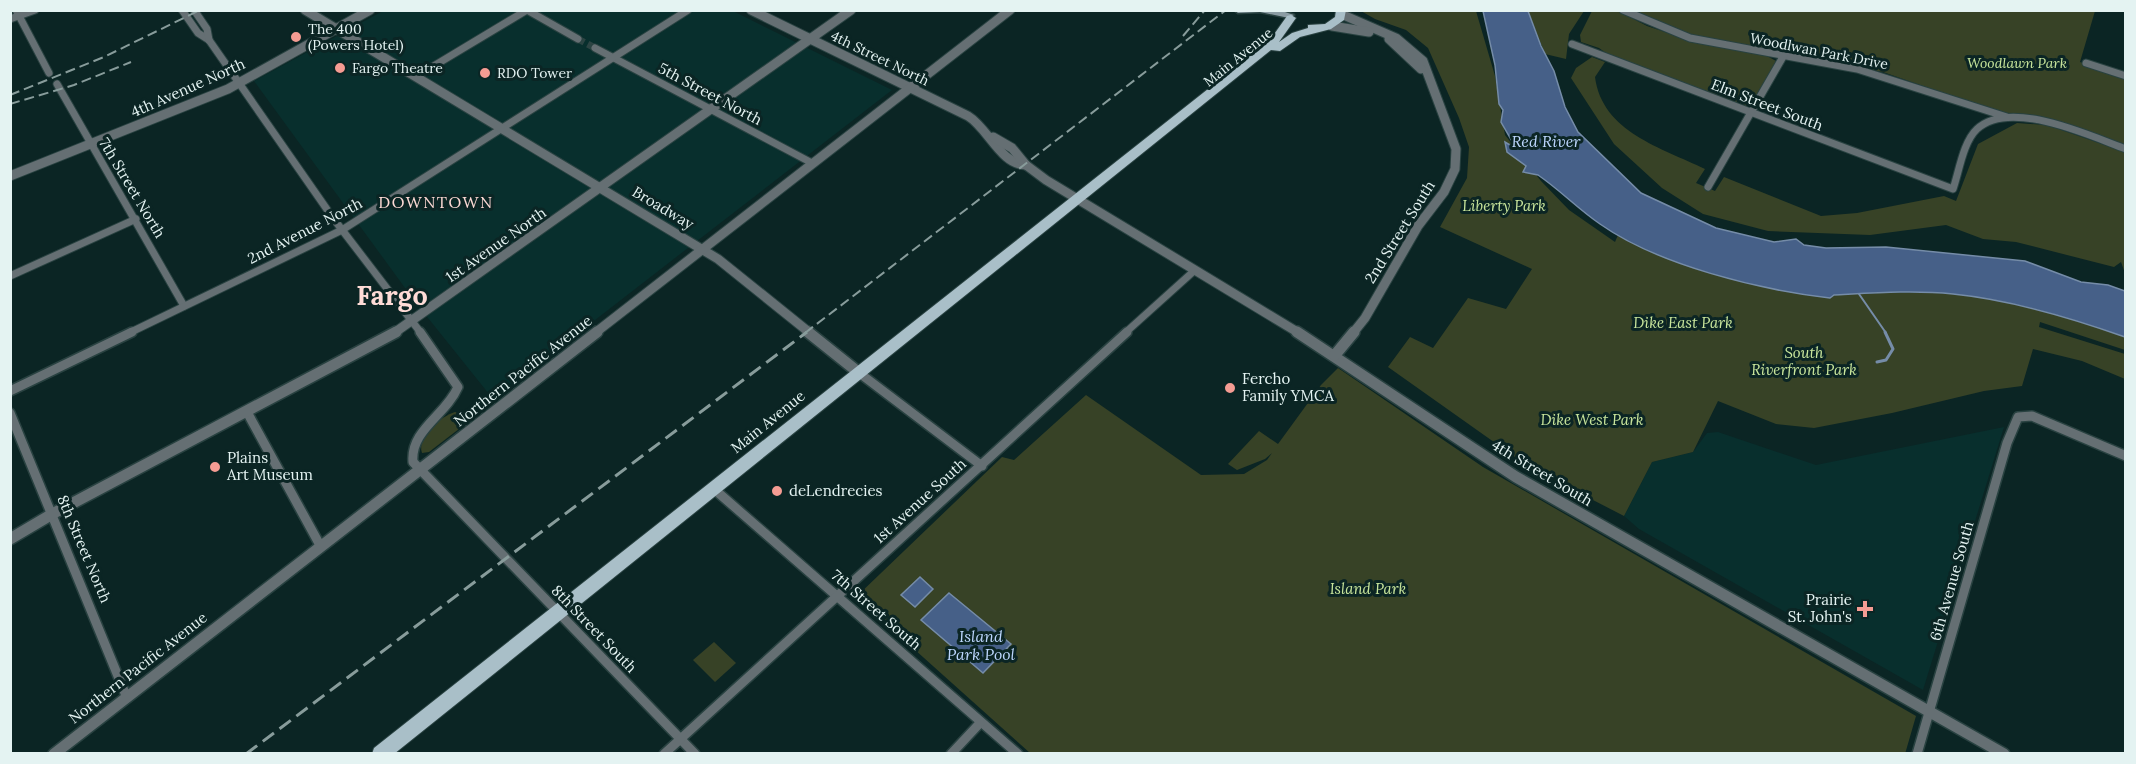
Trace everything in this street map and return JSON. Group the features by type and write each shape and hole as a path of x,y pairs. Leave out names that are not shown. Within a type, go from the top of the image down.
{"main road":[{"path":"1238,10 1260,10 1290,15 1300,24 1320,28"},
{"path":"1332,26 1338,22 1342,11"},
{"name":"Main Avenue","path":"380,753 558,614 858,372 1274,42 1290,15"},
{"name":"Main Avenue","path":"1179,118 1201,108 1286,40 1332,26"}],"street":[{"path":"10,19 18,13 35,10"},
{"path":"182,10 198,33 209,40 342,230 448,369 458,387 450,407 418,435 413,446 410,454 420,471"},
{"path":"194,10 207,29 209,40"},
{"name":"Broadway","path":"305,10 718,259 858,372 982,466"},
{"name":"4th Avenue North","path":"10,176 239,83 370,10"},
{"path":"417,76 527,10 578,39"},
{"name":"2nd Avenue North","path":"10,391 342,230 688,10"},
{"name":"4th Street North","path":"751,10 982,124 993,136 995,144 1017,165 1026,165 1077,199"},
{"name":"1st Avenue North","path":"10,539 54,513 412,322 851,10"},
{"name":"Northern Pacific Avenue","path":"54,753 391,491 420,471 1010,10"},
{"name":"Woodlwan Park Drive","path":"1623,10 1690,38 1889,77 2010,118 2028,118 2051,124 2126,149"},
{"name":"2nd Street South","path":"1335,354 1365,318 1418,225 1444,192 1455,169 1456,149 1423,61 1414,49 1392,34 1342,11"},
{"path":"18,13 49,73"},
{"name":"2nd Street South","path":"1332,26 1373,33 1392,41 1417,63 1430,81"},
{"name":"Elm Street South","path":"1572,44 1750,114 1953,189"},
{"name":"5th Street North","path":"595,48 812,163"},
{"path":"1708,187 1784,55"},
{"path":"2086,63 2126,76"},
{"name":"7th Street North","path":"57,84 184,306"},
{"path":"1953,189 1975,130 1989,122 2010,118"},
{"name":"4th Street South","path":"1077,199 1335,354 1408,407 1516,477 2004,753"},
{"path":"10,276 136,219"},
{"name":"1st Avenue South","path":"664,753 1195,270"},
{"path":"247,412 321,547"},
{"name":"8th Street North","path":"10,413 54,513 127,698"},
{"name":"6th Avenue South","path":"1917,753 2007,443 2018,417 2032,416 2126,456"},
{"name":"8th Street South","path":"420,471 695,753"},
{"name":"7th Street South","path":"714,489 1017,753"},
{"path":"951,753 980,723"}],"shaded area":[{"path":"731,10 892,90 493,399 416,303 254,81 383,11"},
{"name":"Prairie St. John's","path":"2004,427 1923,690 1639,529 1624,516 1652,462 1693,452 1707,433 1718,432 1816,465"}],"green space":[{"path":"1361,11 1476,11 1495,76 1505,135 1541,181 1569,210 1615,242 1618,235 1643,247 1721,276 1803,294 1830,298 1834,295 1878,293 1953,294 1997,300 2040,310 2125,337 2125,350 2040,322 2039,327 2125,354 2125,379 2082,361 2033,349 2022,386 1984,391 1892,413 1814,428 1776,424 1718,401 1693,452 1652,462 1624,516 1529,467 1388,367 1410,337 1433,348 1468,298 1506,309 1532,269 1440,227 1467,178 1469,147 1459,118 1428,48 1406,30 1375,19"},
{"path":"1528,11 1584,11 1569,34 1566,59 1545,54"},
{"path":"1592,11 1618,11 1647,26 1686,39 1767,56 1776,61 1775,65 1754,102 1745,106 1613,58 1599,48 1581,42 1580,35"},
{"name":"Woodlawn Park","path":"1629,11 2095,11 2080,62 2125,79 2125,146 2047,119 2003,114 1883,72 1692,37"},
{"path":"1592,57 1605,62 1595,77 1600,96 1609,112 1636,136 1705,169 1696,183 1715,191 1724,177 1821,216 1857,213 1944,196 1956,201 1978,144 2017,123 2047,125 2125,152 2125,273 2121,262 2114,267 2016,242 1983,239 1946,225 1870,235 1768,231 1703,214 1662,188 1614,144 1571,78 1576,68"},
{"name":"Island Park","path":"1338,368 1483,467 1916,716 1905,754 1030,753 856,597 1002,457 1014,460 1086,395 1201,475 1244,474 1267,460 1272,453 1265,459 1237,470 1228,464 1259,431 1278,444 1321,385"},
{"path":"455,412 462,414 468,422 429,452 422,453 421,447 426,434 443,418"},
{"path":"714,642 736,663 715,682 693,660"}],"water":[{"name":"Red River","path":"1483,11 1528,11 1541,46 1554,71 1565,107 1578,132 1641,193 1716,228 1774,242 1796,239 1804,245 1826,248 1886,247 2025,261 2081,282 2108,285 2125,291 2125,337 2040,310 1975,297 1908,292 1834,295 1830,298 1773,289 1680,263 1624,239 1600,224 1538,175 1523,172 1526,166 1507,152 1505,142 1510,145 1513,143 1501,122 1503,110 1499,104 1495,65"},
{"path":"920,577 933,589 915,607 901,595"},
{"name":"Island Park Pool","path":"949,593 1011,644 983,673 921,620"}],"waterway":[{"path":"1859,294 1886,333"},
{"path":"1877,362 1886,360 1893,349 1885,332"}],"tunnel":[{"path":"578,39 595,48"}],"railway":[{"path":"10,95 104,57 200,10"},
{"path":"1183,36 1205,10"},
{"path":"805,333 1226,10"},
{"path":"10,104 74,85 131,62"},
{"path":"246,754 807,332"}],"place":[{"name":"The 400 (Powers Hotel)","path":"296,37"},
{"name":"Fargo Theatre","path":"340,68"},
{"name":"RDO Tower","path":"485,73"},
{"name":"Fercho Family YMCA","path":"1230,388"},
{"name":"Plains Art Museum","path":"215,467"},
{"name":"deLendrecies","path":"777,491"},
{"name":"Prairie St. John's","path":"1865,609"}],"district":[{"name":"DOWNTOWN","path":"436,202"},
{"name":"Fargo","path":"392,296"}],"park label":[{"name":"Liberty Park","path":"1504,206"},
{"name":"Dike East Park","path":"1683,323"},
{"name":"South Riverfront Park","path":"1804,362"},
{"name":"Dike West Park","path":"1592,420"}]}
